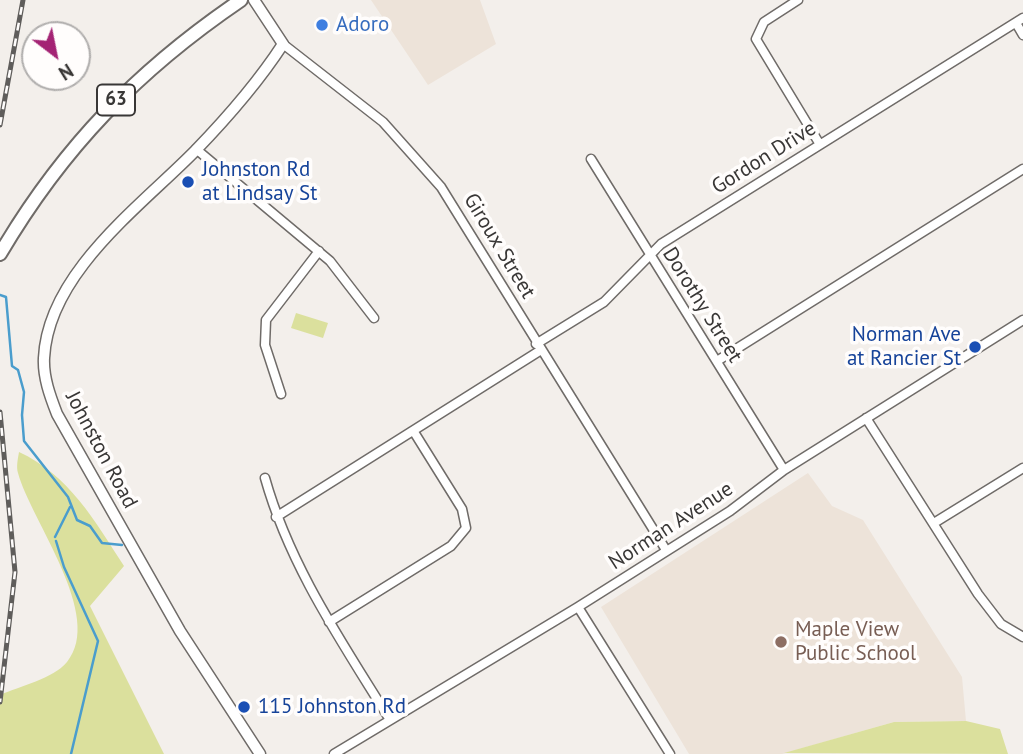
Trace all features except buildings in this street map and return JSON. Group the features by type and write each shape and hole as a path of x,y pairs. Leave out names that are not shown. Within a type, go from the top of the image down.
{"main road":[{"name":"63","path":"0,254 53,173 101,115 152,66 241,0"}],"street":[{"name":"Giroux Street","path":"254,0 283,44 383,121 416,155 441,187 666,551"},
{"path":"798,0 764,22 756,39 819,143"},
{"path":"1019,21 1023,35"},
{"name":"Gordon Drive","path":"276,517 414,432 604,302 661,244 819,143 1019,21"},
{"name":"Johnston Road","path":"260,754 180,631 57,414 46,386 43,358 48,332 58,307 87,260 196,149 283,44"},
{"path":"196,149 330,261 374,318"},
{"name":"Dorothy Street","path":"591,159 784,470"},
{"path":"717,360 1023,169"},
{"path":"281,394 265,345 266,320 319,251"},
{"name":"Norman Avenue","path":"334,754 578,607 730,511 784,470 1023,320"},
{"path":"866,418 1001,624 1023,637"},
{"path":"329,622 451,546 466,528 462,509 414,432"},
{"path":"934,523 1023,468"},
{"path":"265,478 276,517 301,574 390,720"},
{"path":"578,607 670,754"}],"shaded area":[{"path":"371,0 480,0 496,44 428,85"},
{"name":"Maple View Public School","path":"808,473 832,506 863,520 962,677 966,721 894,722 782,754 689,754 601,607"}],"green space":[{"path":"296,313 328,323 323,338 291,328"},
{"path":"19,452 37,462 67,486 91,516 124,566 90,606 164,754 0,754 0,695 45,678 61,668 76,643 77,620 72,595 62,568 25,493 18,473"},
{"path":"966,721 1000,729 1008,754 784,753 894,722"}],"waterway":[{"path":"0,295 6,297 12,366 18,370 24,392 24,441 68,497 77,520 90,526 102,543 122,545"},
{"path":"55,537 70,507"},
{"path":"56,541 64,567 98,641 71,754"}],"railway":[{"path":"0,125 23,0"},
{"path":"0,412 15,572 0,702"}],"place":[{"name":"Adoro","path":"322,25"},
{"name":"Johnston Rd at Lindsay St","path":"188,182"},
{"name":"Norman Ave at Rancier St","path":"975,347"},
{"name":"Maple View Public School","path":"781,642"},
{"name":"115 Johnston Rd","path":"244,707"}]}
